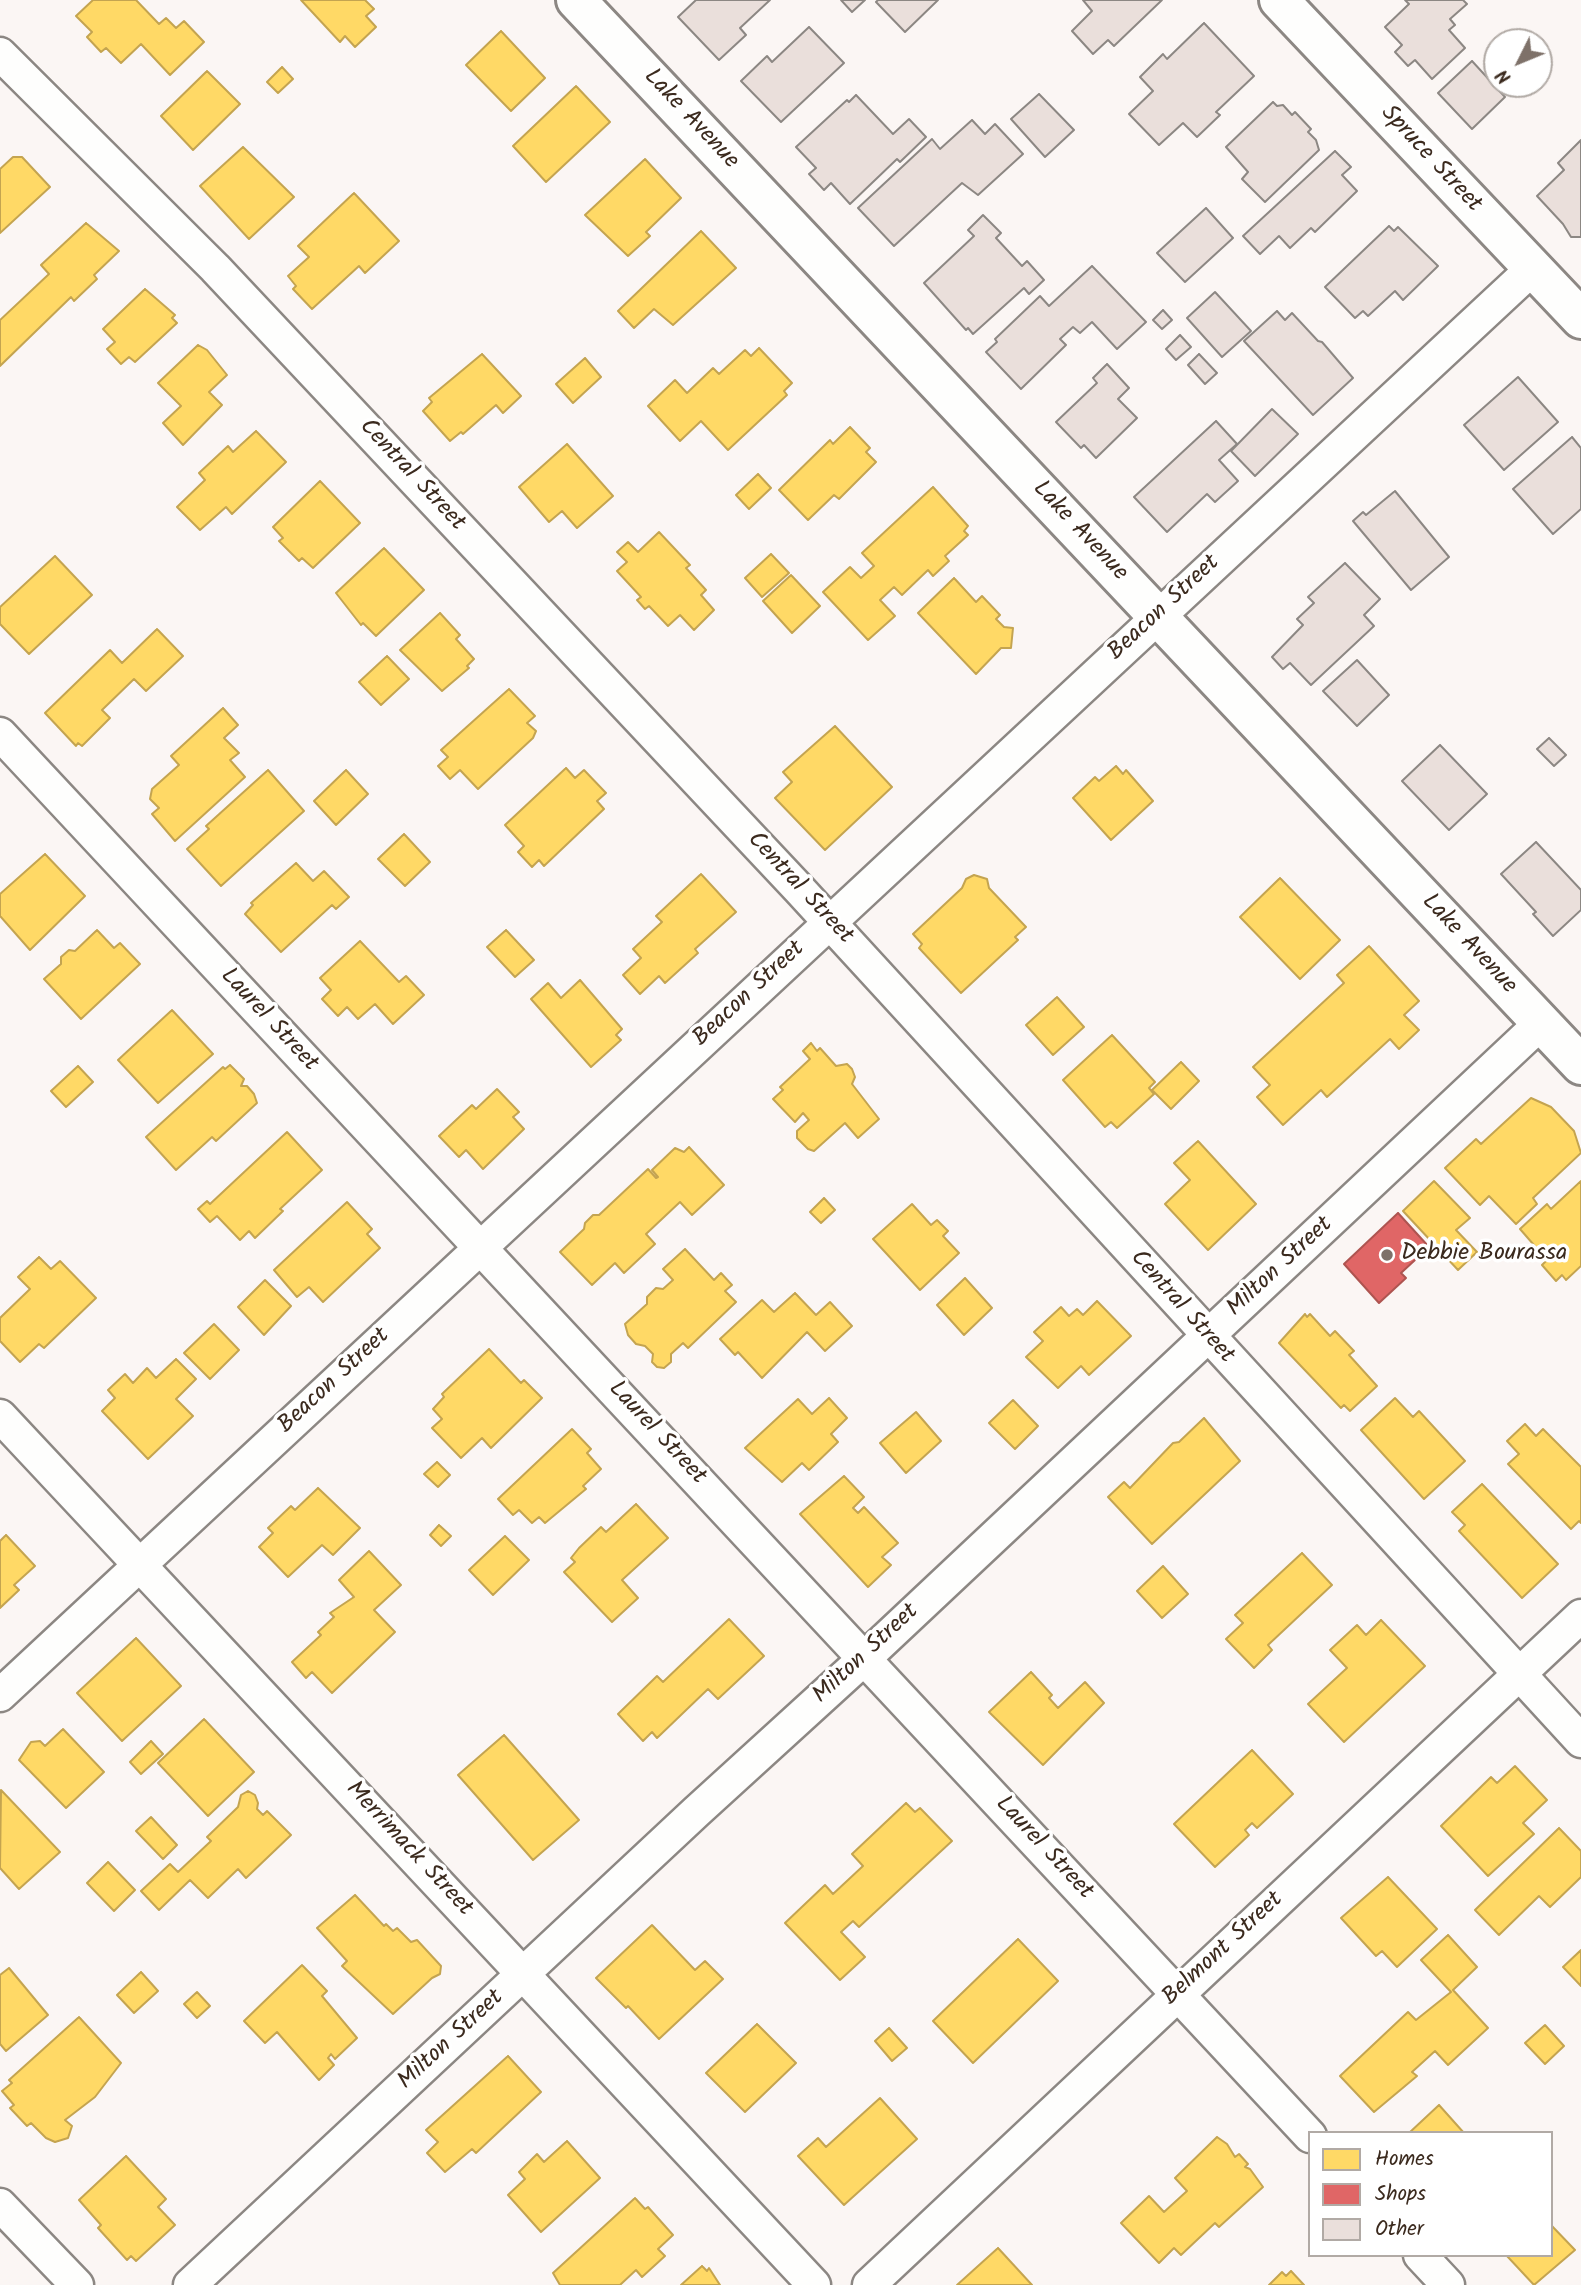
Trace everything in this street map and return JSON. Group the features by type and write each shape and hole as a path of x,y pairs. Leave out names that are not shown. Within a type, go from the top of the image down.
{"street":[{"name":"Lake Avenue","path":"576,0 1581,1065"},
{"name":"Spruce Street","path":"1279,0 1581,319"},
{"name":"Central Street","path":"0,54 215,268 829,921 1207,1337 1581,1741"},
{"name":"Beacon Street","path":"0,1695 1532,269"},
{"name":"Laurel Street","path":"0,734 1308,2134"},
{"name":"Milton Street","path":"190,2285 865,1658 1541,1023"},
{"name":"Merrimack Street","path":"0,1416 814,2285"},
{"name":"Belmont Street","path":"869,2285 1581,1616"},
{"path":"0,2205 77,2285"},
{"path":"1422,2257 1448,2285"}],"building: Homes":[{"path":"93,0 136,0 159,24 166,18 176,28 184,21 204,42 170,75 141,44 121,63 106,48 101,52 87,37 92,32 76,16"},
{"path":"301,0 365,0 374,9 366,16 376,27 355,47 345,36 340,42"},
{"path":"501,31 545,78 511,111 466,65"},
{"path":"282,67 293,79 278,93 267,82"},
{"path":"207,71 240,104 193,150 161,116"},
{"path":"576,86 610,122 546,182 513,146"},
{"path":"243,147 294,197 249,239 200,186"},
{"path":"13,157 22,157 50,187 0,233 0,169"},
{"path":"645,159 681,198 646,232 650,236 628,256 585,215"},
{"path":"354,193 399,241 365,273 359,266 312,309 293,289 296,286 288,276 309,257 298,246"},
{"path":"86,223 119,251 94,275 97,279 74,301 71,297 0,366 0,320 49,274 41,265"},
{"path":"701,231 736,268 673,325 654,309 634,328 618,311"},
{"path":"145,289 175,315 172,318 177,323 135,362 129,357 121,364 107,349 115,342 103,329"},
{"path":"198,345 207,350 227,375 209,392 222,405 183,445 163,423 181,406 158,383"},
{"path":"759,348 792,383 784,391 787,395 728,450 701,421 680,441 648,406 675,380 687,393 713,368 719,374 745,350 751,356"},
{"path":"482,354 521,396 503,413 496,405 463,434 461,432 450,441 423,411 432,402 429,398"},
{"path":"585,358 601,377 573,403 556,384"},
{"path":"850,427 870,448 866,452 876,462 839,499 834,495 808,520 779,490 830,440 833,444"},
{"path":"256,431 286,462 232,514 226,507 200,530 177,507 205,480 199,473 228,446 233,452"},
{"path":"567,444 613,496 577,528 562,511 549,522 519,487"},
{"path":"758,474 771,488 749,509 736,495"},
{"path":"320,481 360,523 313,568 302,558 299,561 279,541 283,538 273,527"},
{"path":"933,487 968,526 964,531 968,535 945,556 949,561 933,576 928,570 902,595 894,587 880,600 895,616 868,640 823,592 850,567 861,578 874,566 862,553"},
{"path":"659,532 690,565 686,568 706,590 701,595 714,610 694,630 680,615 668,626 649,606 645,609 637,600 641,597 617,571 627,562 617,552 628,542 638,552"},
{"path":"384,548 424,590 376,636 363,623 361,625 336,593"},
{"path":"771,554 789,573 762,597 745,578"},
{"path":"55,556 92,595 29,654 0,624 0,607"},
{"path":"791,575 820,606 792,633 763,601"},
{"path":"954,578 976,602 982,596 1000,615 996,619 1004,627 1013,628 1011,648 1001,648 976,674 918,613"},
{"path":"440,613 460,635 456,639 474,659 467,666 469,668 442,691 400,650"},
{"path":"157,629 183,656 146,691 134,679 102,710 110,718 82,746 78,743 76,746 45,713 110,650 122,663"},
{"path":"387,656 409,679 381,705 359,682"},
{"path":"509,689 535,716 527,723 536,731 533,738 478,789 460,770 450,779 438,766 448,757 441,750"},
{"path":"223,708 238,725 224,738 239,753 230,760 245,777 175,841 152,814 159,808 150,799 152,789 179,765 171,756"},
{"path":"835,726 892,787 825,850 775,798 792,782 783,772"},
{"path":"1116,766 1123,774 1126,770 1153,801 1111,840 1073,798 1095,777 1099,781"},
{"path":"566,768 575,778 584,770 606,793 597,801 604,809 544,866 539,860 532,867 518,852 524,846 505,825"},
{"path":"268,770 304,811 221,886 187,849 209,829 206,826"},
{"path":"346,770 368,794 336,825 314,801"},
{"path":"404,834 430,862 405,886 378,859"},
{"path":"45,854 85,896 30,950 0,916 0,894"},
{"path":"296,863 313,881 324,871 349,897 336,909 332,905 281,952 245,914 253,905 251,903"},
{"path":"701,874 736,912 695,949 698,953 665,983 659,976 640,994 623,975 641,958 633,949 662,922 656,916"},
{"path":"974,875 987,879 989,888 1026,927 1015,937 1018,940 961,993 919,948 922,944 913,934 962,888 966,879"},
{"path":"1280,878 1340,940 1300,979 1240,917"},
{"path":"97,930 114,948 120,943 140,964 81,1019 44,979 61,964 61,957 69,950 75,951"},
{"path":"506,930 534,960 515,977 487,947"},
{"path":"360,941 399,982 406,976 424,995 393,1024 375,1004 358,1019 347,1007 338,1016 322,999 331,990 320,978"},
{"path":"1369,946 1419,1001 1404,1015 1419,1030 1399,1049 1390,1039 1327,1097 1321,1090 1283,1125 1257,1097 1270,1085 1253,1067 1344,983 1337,975"},
{"path":"580,980 622,1029 616,1035 621,1040 591,1067 531,999 548,983 561,998"},
{"path":"1057,997 1084,1027 1053,1055 1026,1025"},
{"path":"172,1010 213,1054 158,1103 118,1060"},
{"path":"1112,1035 1155,1082 1149,1088 1154,1094 1117,1128 1111,1122 1105,1127 1063,1080"},
{"path":"811,1043 817,1051 820,1048 836,1066 847,1064 852,1069 855,1077 852,1084 879,1119 858,1138 845,1123 814,1151 797,1138 797,1131 809,1120 803,1113 795,1122 773,1099 783,1090 780,1087 810,1059 803,1051"},
{"path":"1181,1062 1199,1081 1171,1109 1152,1090"},
{"path":"230,1065 244,1079 241,1086 247,1086 257,1103 216,1141 212,1137 176,1170 146,1137 223,1067 225,1069"},
{"path":"78,1066 93,1082 66,1107 51,1091"},
{"path":"497,1089 519,1112 513,1117 524,1129 483,1169 466,1150 459,1157 439,1136 472,1105 476,1109"},
{"path":"1531,1098 1551,1107 1574,1131 1581,1153 1533,1198 1537,1204 1516,1224 1489,1196 1480,1205 1445,1168 1476,1139 1481,1144"},
{"path":"287,1132 322,1170 280,1209 283,1211 255,1238 249,1231 240,1240 217,1216 210,1222 198,1209 207,1201 210,1204"},
{"path":"1198,1141 1256,1204 1208,1250 1165,1204 1190,1180 1174,1163"},
{"path":"689,1147 724,1185 692,1215 680,1202 646,1234 655,1244 624,1273 615,1263 592,1285 560,1252 584,1229 585,1223 593,1215 599,1215 648,1169 658,1177 652,1170 675,1148 684,1152"},
{"path":"1434,1181 1470,1218 1456,1230 1477,1252 1458,1270 1403,1211"},
{"path":"1581,1181 1581,1266 1566,1280 1562,1275 1556,1281 1542,1265 1547,1260 1520,1229 1547,1204 1551,1209"},
{"path":"824,1198 835,1210 821,1223 810,1212"},
{"path":"347,1202 372,1229 367,1234 380,1248 323,1302 309,1287 297,1297 274,1270"},
{"path":"912,1204 931,1225 937,1220 948,1231 943,1236 959,1253 920,1290 873,1239"},
{"path":"685,1249 714,1280 721,1273 732,1285 725,1291 736,1302 688,1348 683,1343 671,1354 671,1362 664,1368 657,1367 652,1362 653,1354 645,1346 636,1344 628,1335 625,1324 647,1304 647,1297 656,1288 663,1289 673,1280 663,1269"},
{"path":"39,1257 51,1269 60,1261 96,1298 44,1348 39,1344 20,1362 0,1341 0,1318 30,1289 18,1277"},
{"path":"965,1278 992,1308 964,1335 937,1305"},
{"path":"265,1280 291,1306 264,1335 238,1307"},
{"path":"795,1293 816,1315 830,1302 852,1326 825,1351 807,1332 762,1378 738,1352 735,1355 720,1339 762,1300 774,1312"},
{"path":"1097,1301 1131,1336 1089,1375 1081,1366 1058,1388 1026,1357 1043,1341 1034,1332 1061,1307 1069,1316 1077,1309 1083,1315"},
{"path":"1305,1314 1307,1317 1310,1314 1330,1336 1335,1331 1354,1351 1349,1355 1377,1386 1350,1411 1344,1405 1341,1408 1279,1343"},
{"path":"214,1324 239,1350 210,1379 184,1353"},
{"path":"489,1349 521,1383 524,1380 542,1398 491,1448 482,1438 461,1458 432,1428 442,1419 433,1409 444,1397 442,1394"},
{"path":"176,1359 196,1379 176,1399 193,1416 148,1459 102,1411 115,1398 108,1390 125,1374 133,1383 147,1368 156,1378"},
{"path":"829,1398 847,1418 831,1434 838,1442 809,1470 802,1463 782,1482 745,1448 798,1399 812,1414"},
{"path":"1395,1398 1413,1417 1419,1411 1465,1461 1424,1499 1361,1430"},
{"path":"1013,1400 1038,1426 1015,1449 989,1423"},
{"path":"916,1412 941,1441 906,1473 880,1443"},
{"path":"1204,1418 1240,1461 1152,1544 1108,1497 1124,1482 1130,1488 1173,1443 1179,1442"},
{"path":"1525,1424 1536,1436 1543,1429 1581,1467 1581,1523 1579,1521 1571,1529 1508,1464 1519,1454 1507,1441"},
{"path":"572,1429 591,1449 587,1453 601,1469 583,1486 586,1489 545,1523 539,1517 532,1523 519,1510 513,1515 498,1499"},
{"path":"437,1462 450,1475 438,1487 424,1474"},
{"path":"844,1476 864,1497 853,1508 858,1513 864,1507 898,1543 882,1557 891,1565 868,1587 800,1514"},
{"path":"1482,1484 1558,1564 1522,1598 1459,1531 1465,1525 1452,1512"},
{"path":"318,1488 360,1528 333,1555 322,1545 288,1577 259,1547 273,1533 268,1528 291,1506 295,1510"},
{"path":"636,1504 668,1538 622,1580 638,1598 612,1622 564,1572 575,1562 571,1558 579,1548 601,1527 606,1532"},
{"path":"439,1525 451,1536 441,1546 430,1535"},
{"path":"6,1535 35,1566 14,1585 19,1590 0,1608 0,1541"},
{"path":"505,1536 529,1560 493,1595 469,1570"},
{"path":"369,1551 401,1585 374,1610 395,1632 332,1693 312,1672 306,1678 292,1662 321,1635 318,1632 334,1617 330,1613 354,1597 339,1580"},
{"path":"1302,1553 1332,1585 1268,1645 1272,1650 1254,1668 1226,1639 1243,1623 1235,1615"},
{"path":"1163,1566 1188,1594 1162,1618 1137,1591"},
{"path":"729,1619 764,1656 718,1699 708,1689 657,1738 652,1732 643,1741 618,1714 657,1676 663,1682"},
{"path":"1381,1620 1425,1666 1344,1742 1308,1704 1347,1668 1330,1650 1357,1625 1366,1635"},
{"path":"136,1638 181,1686 122,1741 77,1693"},
{"path":"1031,1672 1052,1695 1049,1698 1058,1708 1085,1682 1104,1703 1043,1765 989,1712"},
{"path":"204,1719 254,1772 208,1816 158,1763"},
{"path":"63,1729 104,1772 66,1808 19,1760 31,1742 40,1741 45,1746"},
{"path":"504,1735 579,1820 533,1860 458,1775"},
{"path":"151,1741 163,1754 141,1774 130,1762"},
{"path":"1252,1750 1293,1794 1257,1828 1252,1823 1245,1830 1249,1835 1215,1867 1174,1824"},
{"path":"1515,1766 1547,1800 1523,1823 1534,1834 1488,1876 1441,1826 1491,1777 1497,1783"},
{"path":"1,1790 60,1852 19,1889 0,1868"},
{"path":"248,1791 255,1795 257,1809 263,1815 267,1811 291,1835 246,1878 238,1869 208,1898 190,1880 159,1910 141,1891 170,1864 178,1872 211,1841 207,1837 238,1807 241,1795"},
{"path":"906,1803 915,1812 920,1808 952,1841 859,1927 853,1921 841,1932 865,1957 840,1980 785,1923 825,1885 833,1894 863,1866 852,1854"},
{"path":"151,1817 177,1845 163,1859 136,1831"},
{"path":"1559,1828 1581,1851 1581,1877 1550,1907 1539,1896 1499,1935 1475,1910"},
{"path":"108,1862 135,1890 114,1911 87,1883"},
{"path":"1388,1877 1437,1929 1397,1967 1382,1951 1376,1956 1341,1918"},
{"path":"355,1895 384,1926 386,1924 393,1931 397,1928 411,1942 417,1940 441,1966 440,1974 432,1978 393,2014 342,1966 347,1961 317,1928"},
{"path":"652,1925 695,1970 705,1961 723,1979 659,2039 628,2006 626,2008 596,1978"},
{"path":"1448,1935 1477,1967 1453,1990 1488,2028 1448,2065 1435,2051 1412,2072 1417,2076 1374,2112 1340,2076 1408,2012 1416,2020 1451,1992 1421,1960"},
{"path":"1018,1939 1058,1981 973,2063 933,2021"},
{"path":"1581,1950 1581,1986 1563,1967"},
{"path":"302,1965 327,1991 322,1996 357,2038 335,2059 331,2054 328,2058 334,2065 319,2080 277,2032 265,2043 244,2021"},
{"path":"9,1968 48,2015 6,2051 0,2044 0,1975"},
{"path":"141,1972 158,1991 134,2013 117,1995"},
{"path":"197,1992 210,2006 197,2018 184,2004"},
{"path":"79,2017 121,2063 95,2097 65,2120 72,2126 68,2138 55,2142 46,2138 31,2123 27,2126 10,2108 14,2105 2,2091 12,2083 9,2080"},
{"path":"757,2024 796,2063 745,2112 706,2073"},
{"path":"1545,2025 1564,2046 1545,2064 1525,2043"},
{"path":"889,2028 907,2048 892,2061 875,2041"},
{"path":"508,2056 541,2092 476,2153 472,2149 445,2172 427,2153 438,2142 426,2130"},
{"path":"880,2098 917,2139 844,2205 798,2156 818,2138 826,2147"},
{"path":"1439,2105 1462,2131 1411,2131"},
{"path":"1217,2137 1227,2144 1235,2157 1239,2154 1248,2164 1245,2167 1250,2169 1263,2187 1219,2227 1215,2223 1181,2255 1174,2248 1159,2263 1121,2223 1149,2196 1164,2212 1187,2191 1175,2178"},
{"path":"567,2141 600,2178 541,2232 508,2195 525,2179 519,2172 537,2154 544,2162"},
{"path":"126,2156 166,2199 158,2207 175,2225 136,2261 131,2256 127,2260 98,2228 101,2225 79,2200"},
{"path":"635,2198 645,2209 648,2207 673,2235 658,2249 665,2256 642,2277 636,2270 620,2285 560,2285 553,2273"},
{"path":"1553,2227 1575,2250 1534,2285 1508,2257 1553,2257"},
{"path":"998,2248 1032,2285 957,2285"},
{"path":"702,2266 707,2271 709,2268 720,2285 681,2285"},
{"path":"1291,2271 1304,2285 1269,2285 1282,2272 1286,2276"}],"building: Shops":[{"name":"Debbie Bourassa","path":"1398,1213 1429,1247 1401,1273 1406,1278 1379,1303 1344,1264"}],"building: Other":[{"path":"696,0 770,0 740,28 746,35 719,60 678,17"},
{"path":"841,0 865,0 852,12"},
{"path":"938,0 905,32 876,2"},
{"path":"1083,0 1162,0 1114,46 1108,40 1093,54 1072,31 1092,11"},
{"path":"1405,0 1463,0 1467,4 1450,19 1455,25 1449,30 1465,48 1432,79 1415,60 1408,66 1395,52 1402,45 1385,27 1409,4"},
{"path":"1204,23 1254,76 1216,112 1220,115 1197,137 1183,123 1159,145 1129,114 1153,91 1140,77 1163,54 1167,59"},
{"path":"809,27 844,63 781,122 741,81 767,56 772,62"},
{"path":"1472,61 1483,73 1483,98 1504,98 1472,129 1438,93"},
{"path":"1039,94 1074,130 1045,157 1011,119"},
{"path":"856,95 893,134 909,119 926,137 900,162 897,159 850,204 831,183 824,190 809,174 816,168 796,147 847,100 849,102"},
{"path":"1273,102 1277,106 1283,105 1292,115 1295,112 1311,129 1308,132 1316,140 1319,150 1265,202 1242,179 1248,172 1226,147"},
{"path":"972,120 985,134 995,124 1023,154 978,195 962,183 894,246 858,208 932,139 940,149"},
{"path":"1581,140 1581,237 1571,237 1563,224 1537,196 1564,170 1558,163"},
{"path":"1335,151 1351,167 1342,175 1357,191 1315,232 1311,228 1290,248 1279,236 1260,254 1243,236"},
{"path":"1206,208 1233,238 1185,282 1157,253"},
{"path":"983,215 1001,233 996,238 1022,266 1027,261 1044,280 1029,294 1024,288 973,334 968,328 966,330 924,283 974,236 968,230"},
{"path":"1389,226 1394,231 1398,227 1438,266 1403,300 1395,291 1368,316 1363,311 1355,318 1325,287"},
{"path":"1092,266 1146,322 1117,349 1092,322 1080,333 1073,327 1060,339 1066,345 1021,389 986,352 997,342 995,339 1040,296 1049,306"},
{"path":"1215,292 1251,331 1222,357 1187,318"},
{"path":"1163,310 1172,320 1162,329 1153,320"},
{"path":"1277,311 1285,320 1292,313 1353,378 1313,415 1244,341"},
{"path":"1180,335 1191,347 1176,360 1166,349"},
{"path":"1199,354 1217,373 1205,384 1188,365"},
{"path":"1107,364 1129,388 1118,399 1137,418 1096,458 1084,445 1081,448 1056,422 1097,383 1093,378"},
{"path":"1518,377 1558,422 1504,470 1464,425"},
{"path":"1272,409 1298,434 1255,476 1231,451"},
{"path":"1216,421 1237,444 1219,460 1238,481 1215,502 1207,494 1167,532 1134,497"},
{"path":"1572,437 1581,448 1581,509 1553,534 1513,489"},
{"path":"1395,491 1449,557 1411,590 1353,521 1363,512 1366,515"},
{"path":"1345,563 1380,599 1364,615 1374,626 1311,685 1290,663 1283,669 1272,657 1303,625 1297,619 1314,603 1308,597"},
{"path":"1357,660 1389,695 1357,726 1323,691"},
{"path":"1549,738 1566,755 1554,766 1537,749"},
{"path":"1440,745 1487,794 1449,830 1402,781"},
{"path":"1536,842 1581,890 1581,910 1553,936 1533,914 1536,912 1501,874"}],"place":[{"name":"Debbie Bourassa","path":"1387,1255"}]}
